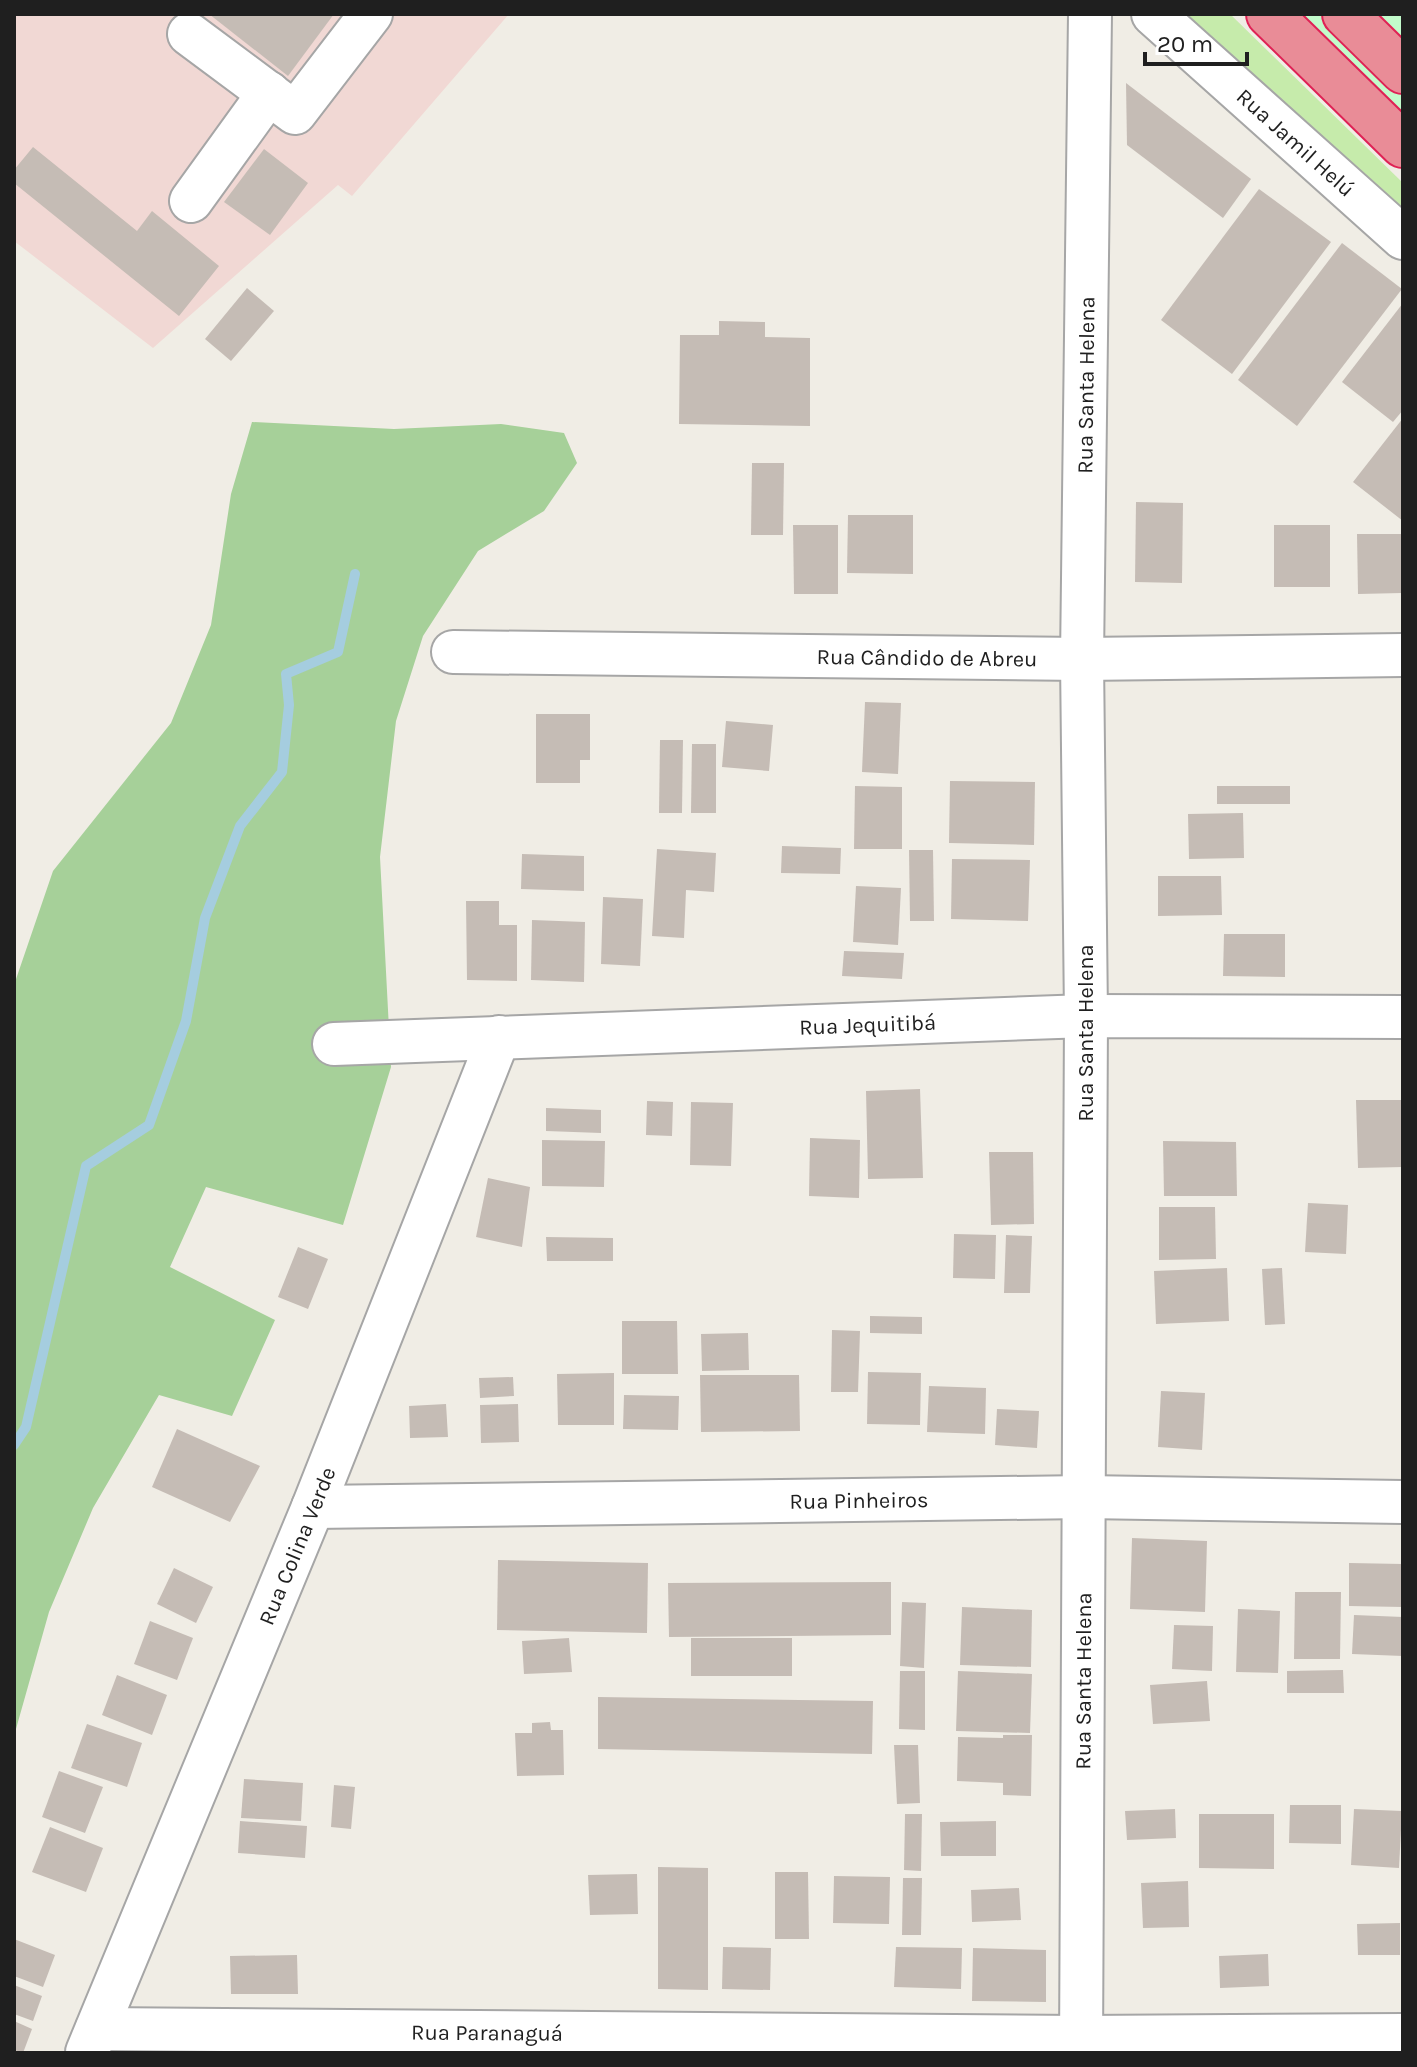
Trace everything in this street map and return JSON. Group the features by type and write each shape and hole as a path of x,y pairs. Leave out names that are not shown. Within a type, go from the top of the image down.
{"highway":[{"path":"1269,14 1403,145"},
{"path":"1345,14 1403,71"}],"street":[{"path":"189,34 295,113 371,14"},
{"name":"Rua Santa Helena","path":"1081,2045 1086,1016 1082,659 1090,14"},
{"name":"Rua Jamil Helú","path":"1153,14 1403,238"},
{"path":"191,201 269,93"},
{"name":"Rua Cândido de Abreu","path":"453,652 1082,659 1403,655"},
{"name":"Rua Jequitibá","path":"334,1044 1086,1016 1403,1017"},
{"name":"Rua Colina Verde","path":"92,2041 313,1507 499,1037"},
{"name":"Rua Pinheiros","path":"313,1507 1085,1497 1403,1502"},
{"name":"Rua Paranaguá","path":"92,2041 1081,2045 1403,2035"}],"shaded area":[{"path":"14,14 509,14 352,196 338,185 153,348 14,241"}],"green space":[{"path":"1174,14 1230,14 1403,183 1403,212"},
{"path":"1300,14 1329,14 1403,88 1403,115"},
{"path":"1378,14 1403,14 1403,38"},
{"path":"252,422 394,429 501,424 564,433 577,463 544,511 478,551 423,636 396,721 380,857 391,1067 343,1225 206,1187 170,1267 275,1320 232,1416 159,1395 93,1508 49,1612 14,1736 14,985 53,871 171,723 211,625 231,494"}],"building":[{"path":"209,14 334,14 288,76"},
{"path":"1126,83 1251,179 1223,218 1127,145"},
{"path":"33,147 137,231 152,211 219,266 179,316 14,183 14,170"},
{"path":"264,149 308,183 270,235 224,202"},
{"path":"1259,189 1331,242 1232,374 1161,320"},
{"path":"1342,243 1402,289 1297,426 1238,380"},
{"path":"247,288 274,311 231,361 205,339"},
{"path":"1403,303 1403,410 1393,422 1342,382"},
{"path":"719,321 765,322 765,337 810,338 810,426 679,424 680,335 719,335"},
{"path":"1403,418 1403,521 1353,482"},
{"path":"752,463 784,463 783,535 751,535"},
{"path":"1136,502 1183,503 1182,583 1135,582"},
{"path":"848,515 913,515 913,574 847,573"},
{"path":"793,525 838,525 838,594 794,594"},
{"path":"1274,525 1330,525 1330,587 1274,587"},
{"path":"1357,534 1401,534 1402,593 1358,594"},
{"path":"865,702 901,703 898,774 862,772"},
{"path":"536,714 590,714 590,760 580,760 580,783 536,783"},
{"path":"726,721 773,725 769,771 722,767"},
{"path":"660,740 683,740 682,813 659,813"},
{"path":"692,744 716,744 716,813 691,813"},
{"path":"950,781 1035,782 1034,845 949,843"},
{"path":"855,786 902,787 902,849 854,849"},
{"path":"1217,786 1290,786 1290,804 1217,804"},
{"path":"1243,813 1244,858 1189,859 1188,814"},
{"path":"782,846 841,848 840,874 781,873"},
{"path":"657,849 716,853 714,892 686,890 684,938 652,936"},
{"path":"909,850 933,850 934,921 910,921"},
{"path":"522,854 584,856 584,891 521,889"},
{"path":"952,859 1030,860 1028,921 951,919"},
{"path":"1158,876 1221,876 1222,915 1158,916"},
{"path":"856,886 901,888 898,945 853,942"},
{"path":"603,897 643,899 640,966 601,964"},
{"path":"466,901 499,901 499,925 517,925 517,981 467,980"},
{"path":"532,920 585,922 584,982 531,980"},
{"path":"1224,934 1285,934 1285,977 1223,976"},
{"path":"844,951 904,953 902,979 842,976"},
{"path":"920,1089 923,1178 868,1179 866,1091"},
{"path":"1356,1100 1403,1100 1403,1167 1358,1168"},
{"path":"647,1101 673,1102 672,1136 646,1135"},
{"path":"691,1102 733,1103 731,1166 690,1165"},
{"path":"546,1108 601,1110 601,1133 546,1131"},
{"path":"810,1138 860,1140 859,1198 809,1196"},
{"path":"542,1140 605,1141 604,1187 542,1186"},
{"path":"1163,1141 1236,1142 1237,1196 1164,1196"},
{"path":"989,1152 1033,1152 1034,1224 991,1225"},
{"path":"488,1178 530,1187 522,1247 476,1237"},
{"path":"1308,1203 1348,1205 1346,1254 1305,1252"},
{"path":"1159,1207 1215,1207 1216,1259 1159,1260"},
{"path":"954,1234 996,1235 995,1279 953,1278"},
{"path":"1006,1235 1032,1236 1030,1293 1004,1293"},
{"path":"546,1237 613,1238 613,1261 547,1261"},
{"path":"298,1247 328,1259 308,1309 278,1297"},
{"path":"1227,1268 1229,1321 1156,1324 1154,1271"},
{"path":"1282,1268 1285,1324 1265,1325 1262,1269"},
{"path":"870,1316 922,1317 922,1334 870,1333"},
{"path":"622,1321 677,1321 678,1374 622,1374"},
{"path":"832,1330 860,1331 858,1392 831,1392"},
{"path":"748,1333 749,1370 702,1371 701,1334"},
{"path":"868,1372 921,1373 920,1425 867,1424"},
{"path":"614,1373 614,1425 558,1425 557,1374"},
{"path":"700,1375 799,1375 800,1431 701,1432"},
{"path":"513,1377 514,1396 480,1398 479,1378"},
{"path":"929,1386 986,1388 985,1434 927,1432"},
{"path":"1161,1391 1205,1393 1202,1450 1158,1447"},
{"path":"624,1395 679,1396 678,1430 623,1429"},
{"path":"446,1404 448,1437 410,1438 409,1406"},
{"path":"518,1404 519,1442 481,1443 480,1405"},
{"path":"997,1409 1039,1411 1037,1448 995,1445"},
{"path":"177,1429 260,1466 230,1522 152,1487"},
{"path":"1132,1538 1207,1541 1205,1612 1130,1609"},
{"path":"498,1560 648,1563 647,1633 497,1630"},
{"path":"1349,1563 1403,1564 1403,1607 1349,1606"},
{"path":"174,1568 213,1587 196,1623 157,1604"},
{"path":"891,1582 891,1635 669,1637 668,1583"},
{"path":"1295,1592 1341,1592 1340,1659 1294,1659"},
{"path":"902,1602 926,1603 924,1668 900,1666"},
{"path":"962,1607 1032,1610 1031,1667 960,1665"},
{"path":"1238,1609 1280,1611 1278,1673 1236,1672"},
{"path":"1354,1615 1403,1617 1403,1656 1352,1654"},
{"path":"150,1621 193,1638 177,1680 134,1664"},
{"path":"1174,1625 1213,1626 1212,1671 1172,1669"},
{"path":"569,1638 572,1672 524,1674 522,1641"},
{"path":"691,1638 792,1638 792,1676 691,1676"},
{"path":"1343,1670 1344,1693 1287,1693 1287,1671"},
{"path":"900,1671 925,1671 925,1730 899,1729"},
{"path":"958,1671 1032,1674 1030,1733 956,1731"},
{"path":"117,1675 167,1695 152,1735 102,1715"},
{"path":"1207,1681 1210,1721 1153,1724 1150,1685"},
{"path":"598,1697 873,1701 872,1754 598,1749"},
{"path":"550,1722 551,1730 563,1730 564,1775 517,1776 515,1733 532,1733 532,1723"},
{"path":"87,1724 142,1743 127,1787 71,1768"},
{"path":"1003,1735 1032,1735 1031,1796 1003,1795 1003,1783 957,1781 958,1737 1003,1738"},
{"path":"894,1745 918,1745 920,1803 897,1804"},
{"path":"59,1771 103,1787 85,1833 42,1817"},
{"path":"244,1779 303,1783 301,1821 241,1818"},
{"path":"334,1785 355,1787 351,1829 331,1827"},
{"path":"1290,1805 1341,1805 1341,1844 1289,1843"},
{"path":"1175,1809 1176,1838 1127,1840 1125,1811"},
{"path":"1354,1809 1402,1811 1399,1868 1351,1865"},
{"path":"905,1814 922,1814 921,1871 904,1870"},
{"path":"1199,1814 1274,1814 1274,1869 1199,1868"},
{"path":"240,1821 307,1826 305,1858 238,1853"},
{"path":"996,1821 996,1856 941,1856 940,1822"},
{"path":"50,1827 103,1848 86,1892 32,1872"},
{"path":"658,1867 708,1868 708,1990 658,1989"},
{"path":"775,1872 808,1872 809,1939 775,1939"},
{"path":"637,1874 638,1914 590,1915 588,1875"},
{"path":"834,1876 890,1877 889,1924 833,1923"},
{"path":"903,1878 922,1878 921,1935 902,1935"},
{"path":"1188,1881 1189,1927 1143,1928 1141,1883"},
{"path":"1019,1888 1021,1920 972,1922 971,1890"},
{"path":"1400,1923 1400,1955 1358,1955 1357,1924"},
{"path":"14,1939 55,1955 43,1987 14,1976"},
{"path":"723,1947 771,1948 770,1990 722,1989"},
{"path":"896,1947 962,1948 961,1989 894,1987"},
{"path":"973,1948 1046,1950 1046,2002 972,2001"},
{"path":"1268,1954 1269,1986 1220,1988 1219,1956"},
{"path":"297,1955 298,1994 231,1994 230,1956"},
{"path":"14,1985 42,1996 33,2021 14,2014"},
{"path":"14,2021 32,2029 23,2053 14,2050"}],"waterway":[{"path":"14,1445 26,1427 86,1166 149,1125 186,1021 205,918 240,826 282,772 289,705 286,674 338,652 355,574"}]}
